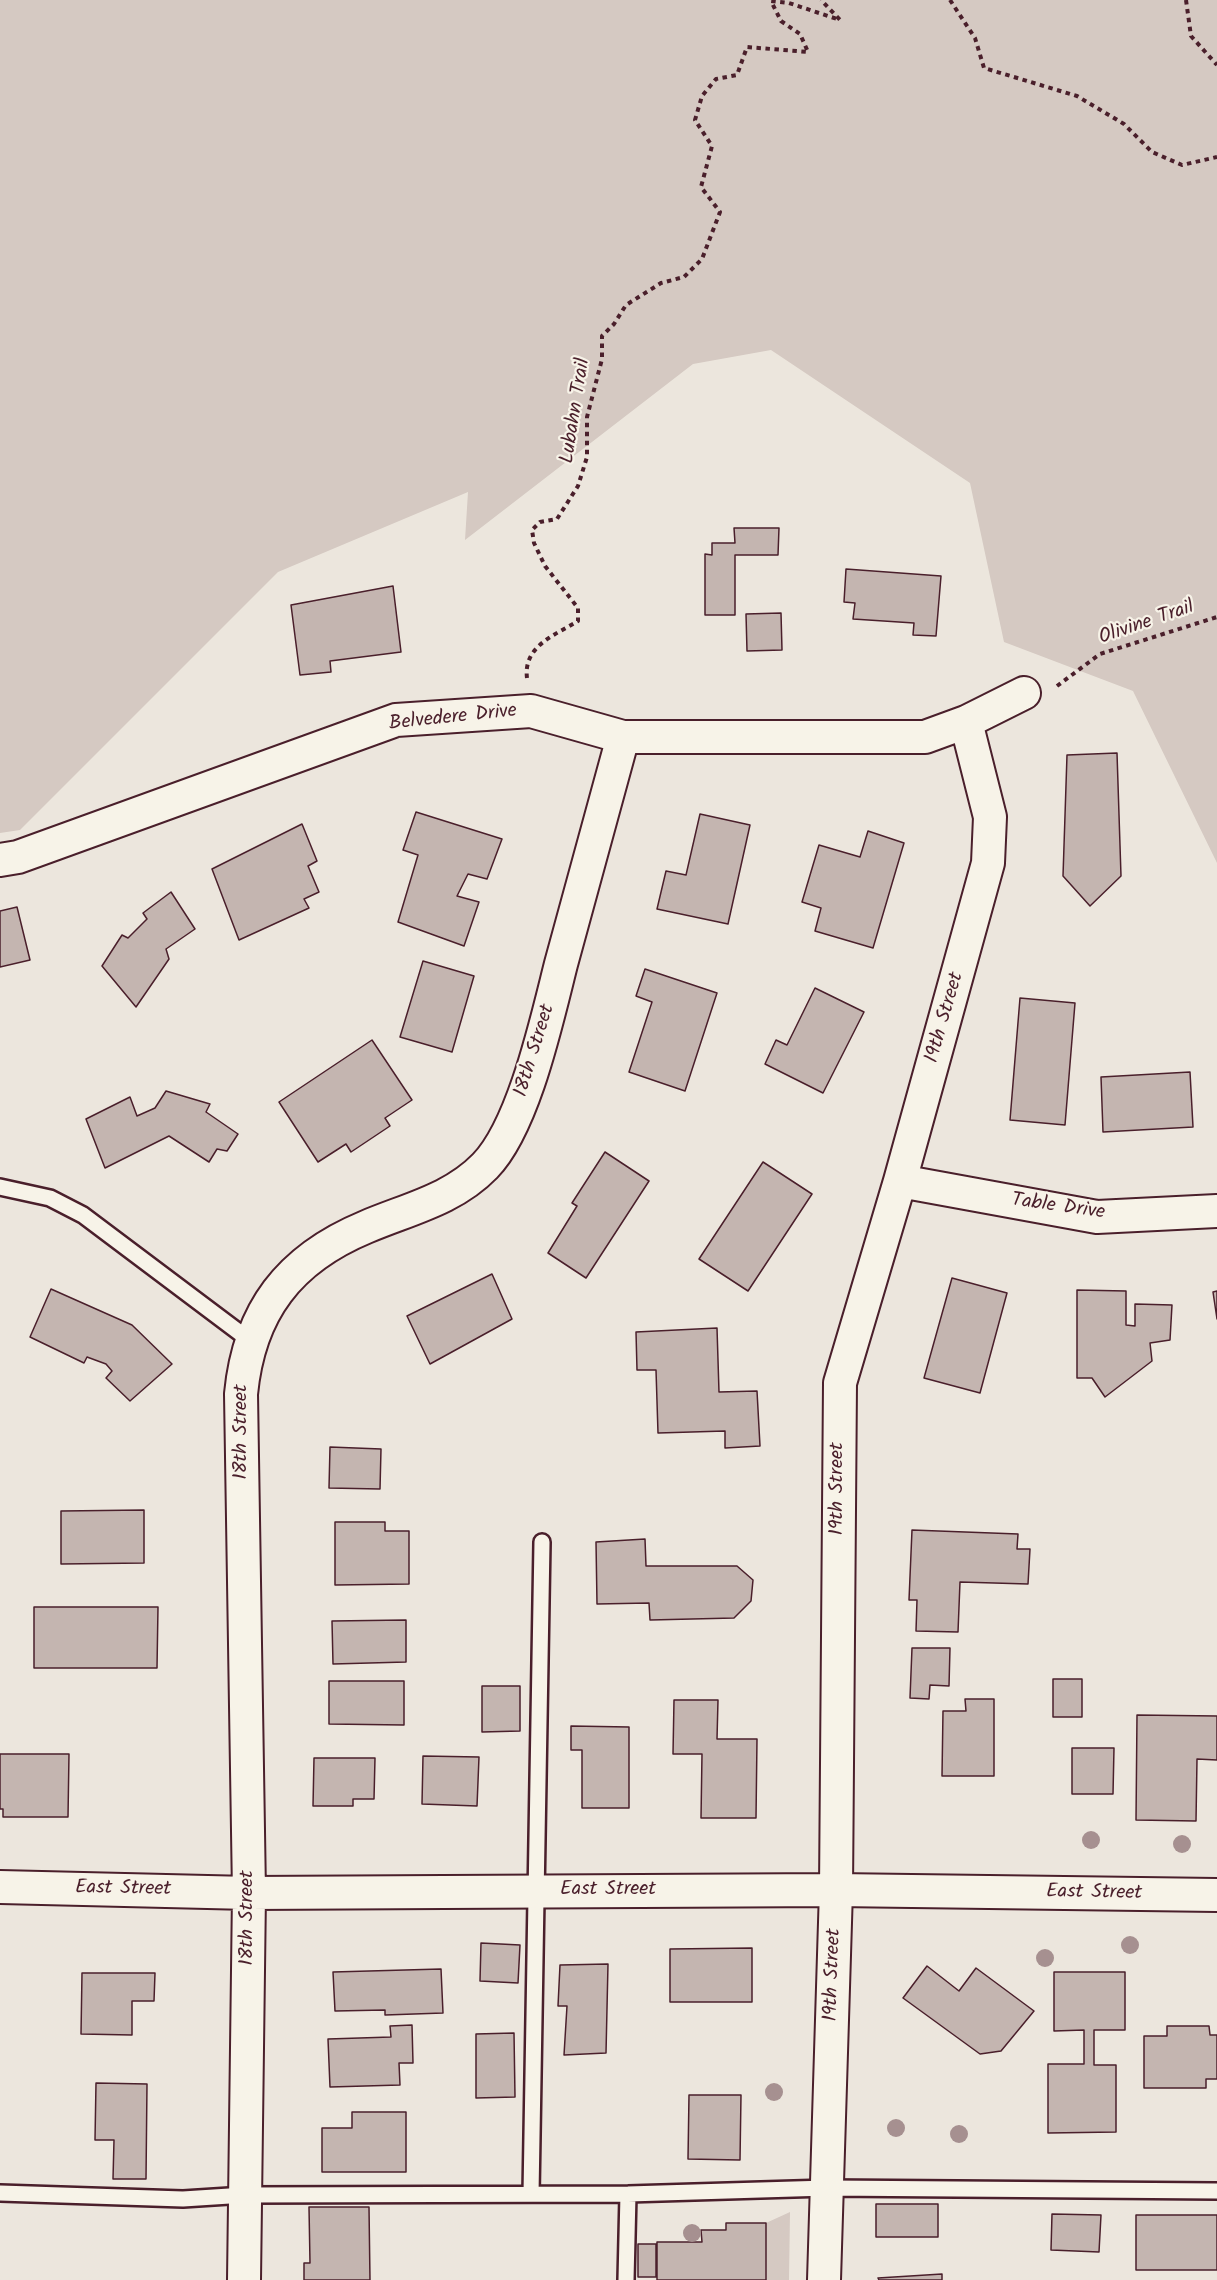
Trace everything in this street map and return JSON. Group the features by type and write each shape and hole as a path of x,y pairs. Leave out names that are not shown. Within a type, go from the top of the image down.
{"street":[{"name":"Belvedere Drive","path":"0,860 18,857 396,720 531,711 623,737 925,737 966,722 1024,693"},
{"name":"19th Street","path":"824,2280 836,1890 840,1383 900,1181 988,863 990,818 966,722"},
{"name":"18th Street","path":"244,2280 249,1893 241,1395 243,1369 263,1313 303,1262 336,1241 366,1227 433,1203 486,1165 502,1141 523,1099 623,737"},
{"name":"Table Drive","path":"900,1181 1096,1217 1217,1211"},
{"name":"East Street","path":"0,1887 249,1893 836,1890 1217,1895"}],"lane":[{"path":"0,1187 50,1198 83,1215 252,1342"},
{"path":"531,2194 542,1542"},
{"path":"0,2193 183,2199 245,2195 628,2194 827,2188 1217,2191"},
{"path":"626,2280 628,2194"}],"path":[{"name":"Lubahn Trail","path":"531,711 525,667 537,645 578,621 578,608 545,566 534,543 532,530 540,522 557,519 578,486 587,457 587,417 602,359 602,336 614,324 626,305 661,283 684,276 702,259 720,212 701,187 712,146 695,120 702,96 716,79 737,75 747,47 808,52 800,34 781,21 771,1 789,3 840,20 821,0"},
{"path":"950,0 975,38 984,68 1077,96 1124,124 1152,152 1182,165 1217,158"},
{"path":"1186,0 1191,36 1217,65"},
{"name":"Olivine Trail","path":"1024,693 1057,686 1100,654 1217,617"}],"shaded area":[{"path":"0,0 1217,0 1217,863 1133,691 1004,642 970,483 771,350 693,364 465,540 468,492 278,572 20,830 0,833"},
{"path":"790,2212 789,2280 766,2280 766,2223"}],"building":[{"path":"734,528 779,528 778,555 735,555 735,615 705,615 705,554 712,555 712,543 735,543"},
{"path":"846,569 941,576 936,636 913,635 914,623 853,619 855,603 844,602"},
{"path":"393,586 401,652 330,661 331,672 300,675 291,605"},
{"path":"781,613 782,650 747,651 746,614"},
{"path":"1117,753 1121,876 1090,906 1063,876 1067,755"},
{"path":"416,812 502,839 487,879 468,874 457,896 479,902 464,946 398,922 418,855 403,850"},
{"path":"700,814 750,825 728,924 657,909 666,871 686,875"},
{"path":"302,824 317,861 308,866 319,892 304,899 309,908 239,940 212,869"},
{"path":"868,831 904,843 873,948 815,931 821,908 802,902 819,845 860,857"},
{"path":"171,892 195,929 166,949 169,959 136,1007 102,966 122,935 128,938 147,919 143,913"},
{"path":"17,907 30,960 0,967 0,911"},
{"path":"423,961 474,976 452,1052 400,1037"},
{"path":"645,969 717,993 685,1091 629,1072 652,1002 636,996"},
{"path":"815,988 864,1012 823,1093 765,1064 776,1040 787,1045"},
{"path":"1020,998 1075,1003 1065,1125 1010,1120"},
{"path":"372,1040 412,1100 385,1118 390,1126 351,1152 346,1144 318,1162 279,1102"},
{"path":"1190,1072 1193,1127 1103,1132 1101,1077"},
{"path":"166,1091 210,1104 206,1112 238,1134 227,1151 217,1149 209,1162 169,1136 105,1168 86,1119 130,1097 137,1116 155,1108"},
{"path":"605,1152 649,1181 586,1278 548,1253 577,1206 572,1203"},
{"path":"763,1162 812,1194 748,1291 699,1259"},
{"path":"492,1274 512,1319 430,1364 407,1316"},
{"path":"952,1278 1007,1293 980,1393 924,1378"},
{"path":"51,1289 132,1325 172,1364 130,1401 106,1378 112,1371 106,1364 87,1357 84,1363 30,1337"},
{"path":"1077,1290 1126,1291 1126,1325 1135,1326 1135,1304 1172,1305 1170,1340 1150,1343 1152,1361 1105,1397 1092,1378 1077,1378"},
{"path":"1217,1291 1217,1319 1213,1292"},
{"path":"717,1328 719,1392 757,1391 760,1446 725,1448 725,1431 658,1433 656,1370 637,1370 636,1332"},
{"path":"330,1447 381,1449 380,1489 329,1488"},
{"path":"144,1510 144,1563 61,1564 61,1511"},
{"path":"335,1522 385,1522 385,1531 409,1531 409,1584 335,1585"},
{"path":"912,1530 1018,1534 1017,1549 1030,1549 1028,1584 960,1582 958,1632 916,1631 917,1600 909,1600"},
{"path":"645,1539 646,1566 737,1566 753,1580 751,1601 734,1618 650,1620 649,1603 597,1604 596,1542"},
{"path":"34,1607 158,1607 157,1668 34,1668"},
{"path":"406,1620 406,1662 333,1664 332,1621"},
{"path":"912,1648 950,1648 949,1686 930,1685 929,1699 910,1698"},
{"path":"1053,1679 1082,1679 1082,1717 1053,1717"},
{"path":"329,1681 404,1681 404,1725 329,1724"},
{"path":"482,1686 520,1686 520,1731 482,1732"},
{"path":"965,1699 994,1699 994,1776 942,1776 943,1711 966,1711"},
{"path":"674,1700 718,1700 717,1739 757,1739 756,1818 701,1818 702,1754 673,1754"},
{"path":"1137,1715 1217,1716 1217,1760 1197,1759 1196,1821 1136,1820"},
{"path":"571,1726 629,1727 629,1808 582,1808 582,1750 571,1750"},
{"path":"1072,1748 1114,1748 1113,1794 1072,1794"},
{"path":"0,1754 69,1754 68,1817 3,1817 3,1809 0,1809"},
{"path":"423,1756 479,1757 477,1806 422,1804"},
{"path":"314,1758 375,1758 374,1799 353,1799 353,1806 313,1806"},
{"path":"481,1943 520,1945 518,1983 480,1981"},
{"path":"752,1948 752,2002 670,2002 670,1949"},
{"path":"608,1964 606,2053 564,2055 567,2006 558,2006 560,1965"},
{"path":"927,1966 959,1991 976,1968 1034,2011 1001,2051 980,2054 903,1998"},
{"path":"441,1969 443,2013 385,2015 385,2010 335,2011 333,1972"},
{"path":"1054,1972 1125,1972 1125,2030 1094,2030 1094,2065 1116,2065 1116,2132 1048,2133 1048,2064 1084,2064 1084,2030 1054,2031"},
{"path":"82,1973 155,1973 154,2001 132,2001 132,2035 81,2034"},
{"path":"412,2025 413,2063 399,2063 400,2085 330,2087 328,2039 391,2037 390,2026"},
{"path":"1167,2026 1209,2026 1210,2035 1217,2035 1217,2079 1206,2079 1206,2088 1144,2088 1144,2036 1167,2036"},
{"path":"514,2033 515,2097 476,2098 476,2034"},
{"path":"96,2083 147,2084 146,2179 113,2179 114,2140 95,2140"},
{"path":"689,2095 741,2095 740,2160 688,2159"},
{"path":"352,2112 406,2112 406,2172 322,2172 322,2128 352,2128"},
{"path":"876,2204 938,2204 938,2237 876,2237"},
{"path":"309,2207 369,2207 370,2280 304,2280 304,2263 310,2263"},
{"path":"1052,2214 1101,2215 1099,2252 1051,2250"},
{"path":"1136,2215 1217,2215 1217,2270 1136,2270"},
{"path":"726,2223 766,2223 766,2280 657,2280 657,2242 702,2242 701,2230 726,2230"},
{"path":"638,2244 656,2244 656,2277 638,2277"},
{"path":"942,2274 942,2280 879,2280 878,2278"}]}
